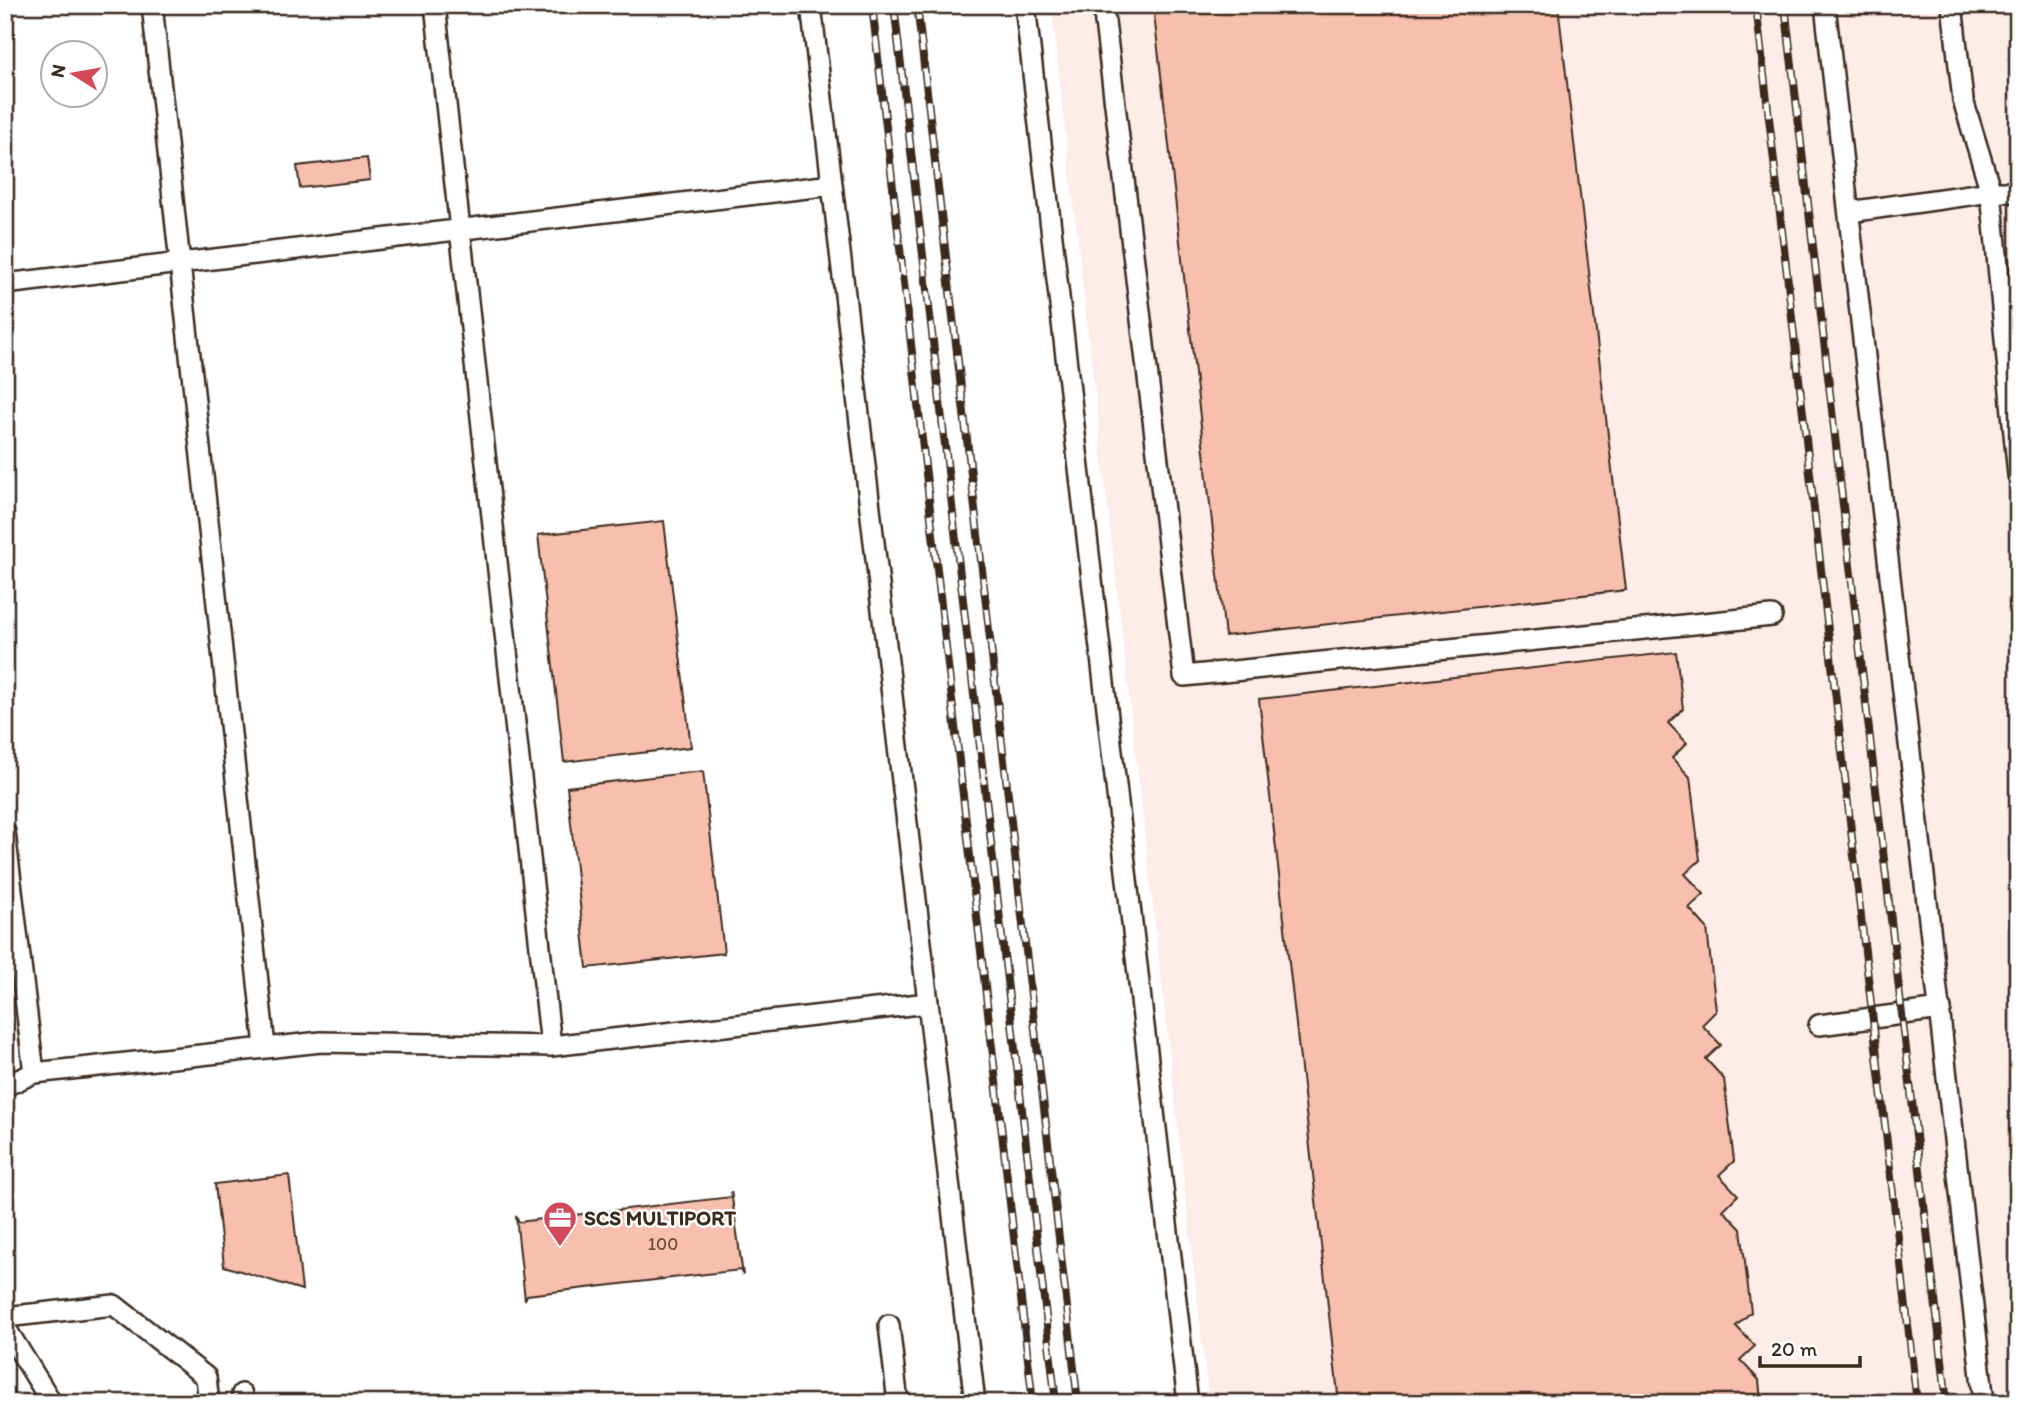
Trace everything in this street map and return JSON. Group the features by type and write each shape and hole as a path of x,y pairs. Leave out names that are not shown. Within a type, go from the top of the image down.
{"lane":[{"path":"152,5 265,1047"},
{"path":"435,5 551,1045"},
{"path":"810,5 975,1403"},
{"path":"1026,5 1188,1403"},
{"path":"1103,5 1184,676 1772,616"},
{"path":"1825,5 1984,1403"},
{"path":"1952,5 1963,100 1991,192 2018,475"},
{"path":"5,284 832,185"},
{"path":"1849,212 1991,192 2018,192"},
{"path":"5,831 34,1073"},
{"path":"5,1086 34,1073 265,1047 321,1042 551,1045 928,1003"},
{"path":"1819,1025 1941,1009"},
{"path":"5,1317 114,1305 206,1377 209,1403"},
{"path":"889,1325 898,1403"},
{"path":"5,1327 52,1403"}],"shaded area":[{"path":"1051,5 2018,5 2018,1403 1209,1403"}],"building":[{"path":"1153,5 1558,5 1626,590 1225,636"},
{"path":"367,158 370,180 300,188 297,166"},
{"path":"664,521 691,747 564,762 538,535"},
{"path":"1676,652 1683,709 1668,723 1687,743 1672,758 1690,777 1700,860 1685,874 1704,894 1689,908 1707,928 1716,1011 1702,1025 1721,1045 1706,1059 1724,1079 1734,1161 1719,1175 1738,1195 1723,1210 1741,1229 1751,1312 1736,1326 1755,1346 1740,1360 1759,1380 1761,1403 1339,1403 1259,699"},
{"path":"703,771 724,953 587,968 567,787"},
{"path":"289,1175 302,1290 224,1266 215,1184"},
{"path":"732,1197 743,1275 740,1270 527,1295 525,1300 516,1216 519,1222"}],"railway":[{"path":"872,5 1033,1403"},
{"path":"894,5 1056,1403"},
{"path":"917,5 1078,1403"},
{"path":"1756,5 1917,1403"},
{"path":"1785,5 1947,1403"}],"place":[{"name":"SCS MULTIPORT","path":"560,1248"}]}
